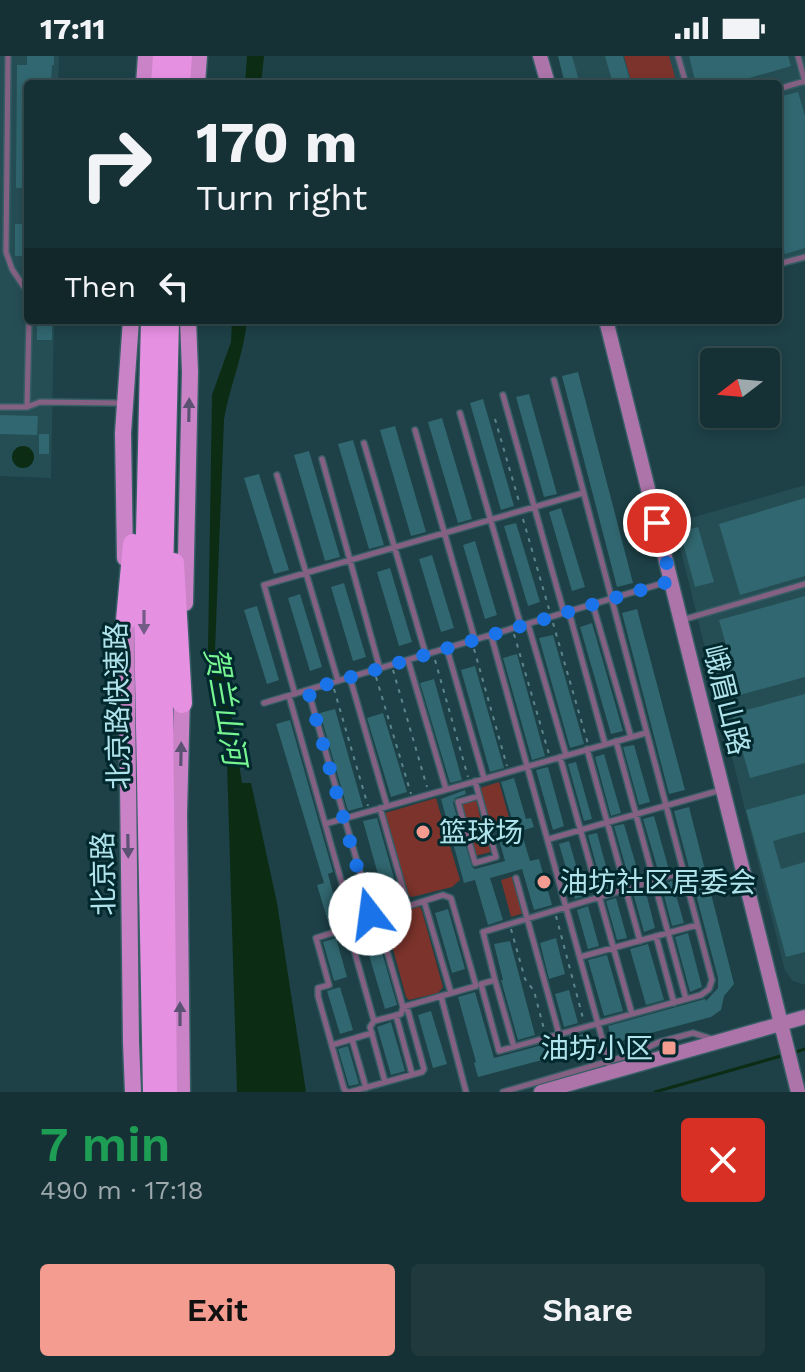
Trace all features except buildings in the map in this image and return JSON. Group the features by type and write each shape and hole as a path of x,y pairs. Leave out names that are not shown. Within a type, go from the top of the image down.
{"highway":[{"path":"161,80 163,56"},
{"path":"180,80 182,56"},
{"path":"126,620 136,510 139,370 147,324"},
{"name":"北京路快速路","path":"148,324 144,620 167,1092"},
{"path":"170,324 175,382 173,552 182,703"},
{"name":"北京路快速路","path":"153,1092 154,823 170,324"}],"main road":[{"path":"144,80 146,56"},
{"path":"197,80 199,56"},
{"name":"北京路","path":"131,324 125,403 133,1092"},
{"path":"182,1092 179,904 190,372 188,324"}],"street":[{"path":"540,56 547,80"},
{"name":"峨眉山路","path":"607,324 798,1092"},
{"path":"541,1092 610,1067 805,1017"}],"lane":[{"path":"8,56 3,252 24,287"},
{"path":"678,56 685,80"},
{"path":"782,88 805,81 798,56"},
{"path":"0,105 8,106"},
{"path":"782,263 805,257"},
{"path":"27,407 29,324"},
{"path":"374,1021 346,921 443,895 451,898 499,1051 706,993 712,980 554,380"},
{"path":"503,395 605,744"},
{"path":"0,407 27,407 40,402 125,403"},
{"path":"460,413 521,626"},
{"path":"415,430 473,641"},
{"path":"364,443 426,655"},
{"path":"322,459 377,669"},
{"path":"277,475 335,682"},
{"path":"352,919 264,585 583,493"},
{"path":"264,703 671,581"},
{"path":"681,620 805,584"},
{"path":"593,605 631,737"},
{"path":"528,624 632,1014"},
{"path":"491,635 610,1067 503,1092"},
{"path":"447,649 484,778"},
{"path":"408,660 446,789"},
{"path":"350,678 408,906"},
{"path":"308,690 403,1007 401,1014 374,1021 370,1027 385,1082"},
{"path":"325,824 646,733"},
{"path":"616,741 686,999"},
{"path":"588,749 640,941"},
{"path":"472,782 479,796 496,857 475,863 458,802 479,796"},
{"path":"549,839 723,790"},
{"path":"514,1047 483,932 683,872"},
{"path":"516,878 559,1034"},
{"path":"424,901 451,993"},
{"path":"580,957 697,925"},
{"path":"348,928 316,938 329,985 317,991 344,1089 349,1092 422,1072 424,1069 408,1011 403,1007"},
{"path":"656,936 674,1003"},
{"path":"403,1007 495,980"},
{"path":"441,996 466,1092"},
{"path":"396,1015 412,1074"},
{"path":"332,1045 372,1033"},
{"path":"352,1039 366,1088"}],"path":[{"path":"495,419 588,749"},
{"path":"512,629 550,759"},
{"path":"473,641 509,771"},
{"path":"433,653 472,782"},
{"path":"392,665 429,794"},
{"path":"377,669 412,799"},
{"path":"335,682 369,811"},
{"path":"555,912 586,1027"},
{"path":"510,924 525,979 534,991 546,1038"}],"shaded area":[{"path":"0,56 59,56 58,80 24,80 24,324 54,324 51,478 0,476"},
{"path":"561,56 805,56 805,261 782,268 782,80 567,80"},
{"path":"624,56 669,56 676,80 631,80"},
{"path":"805,485 805,985 793,981 785,971 674,523"},
{"path":"499,782 510,821 491,827 480,788"},
{"path":"436,798 460,880 452,887 412,897 408,895 385,813"},
{"path":"476,799 481,821 467,825 461,804"},
{"path":"483,824 491,852 475,856 468,829"},
{"path":"514,876 524,913 511,917 501,880"},
{"path":"416,906 422,911 443,987 438,993 409,1000 385,920 386,916"}],"water":[{"path":"247,56 264,56 261,80 245,80"},
{"name":"贺兰山河","path":"232,324 246,324 224,419 215,650 221,650 242,783 251,783 277,903 306,1092 237,1092 227,763 208,651 212,395 231,342"},
{"path":"23,446 31,449 34,457 31,465 23,468 15,465 12,457 15,449"}],"waterway":[{"path":"796,1052 805,1049"},
{"path":"655,1092 781,1056"}],"place":[{"name":"篮球场","path":"423,832"},
{"name":"油坊社区居委会","path":"544,882"},
{"name":"油坊小区","path":"669,1048"}],"route":[{"path":"370,914 308,690 671,581 657,523"}]}
